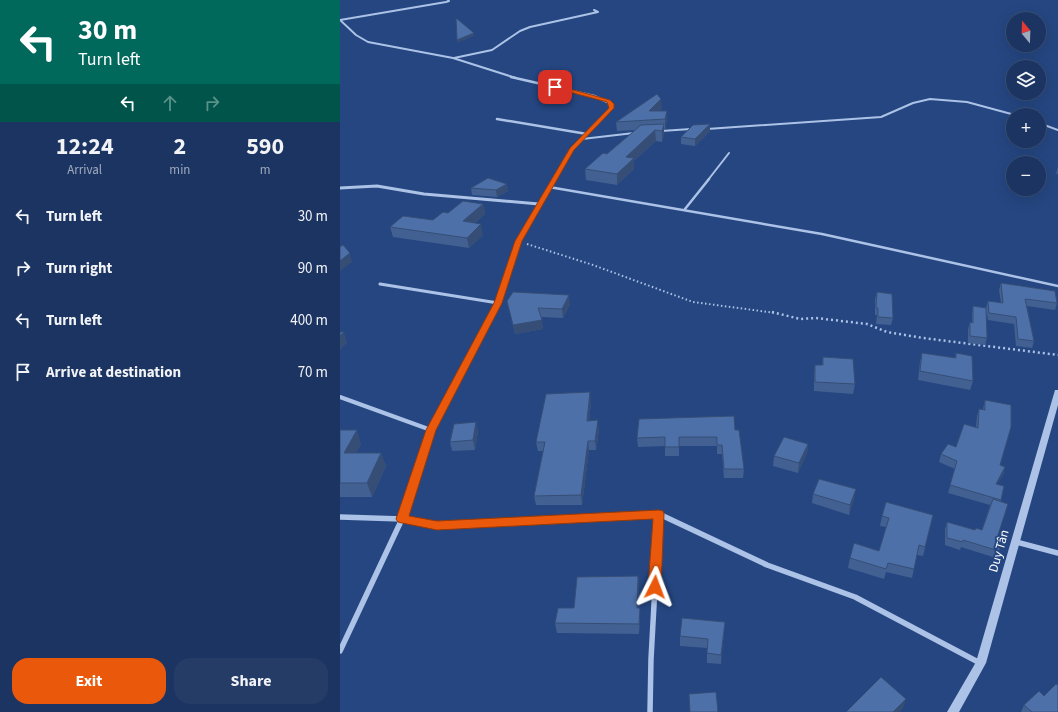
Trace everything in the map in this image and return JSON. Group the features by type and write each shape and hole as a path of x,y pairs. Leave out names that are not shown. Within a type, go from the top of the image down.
{"street":[{"path":"340,20 448,2 448,0"},
{"path":"453,58 492,50 520,30 598,12 594,10"},
{"path":"340,20 356,35 366,41 453,58 479,65 501,75 608,101 612,104 612,108 572,150 539,204 519,241 498,303 431,430 402,519 340,651"},
{"path":"497,119 587,134"},
{"path":"340,188 377,186 424,194 539,204"},
{"path":"380,284 498,303"},
{"name":"Duy Tân","path":"953,712 981,663 1058,392"},
{"path":"340,397 431,430"},
{"path":"650,712 651,659 659,514"},
{"path":"340,517 402,519 437,526 659,514 767,565 855,597 981,663"},
{"path":"1015,542 1058,553"}],"lane":[{"path":"702,129 881,117 916,102 932,99 966,101 1006,112"},
{"path":"1046,126 1058,130"},
{"path":"658,131 695,129"},
{"path":"582,139 635,133"},
{"path":"685,209 729,153"},
{"path":"549,188 685,209 822,234 1058,286"}],"path":[{"path":"519,241 593,265 693,302 769,311 800,319 816,318 867,324 887,332 923,338 1058,355"}],"building":[{"path":"456,18 474,33 457,40"},
{"path":"657,94 661,99 649,111 667,111 665,119 616,122"},
{"path":"664,124 662,131 655,130 626,157 634,158 617,174 585,169 603,153 607,154 641,125"},
{"path":"710,124 695,139 681,137 693,125"},
{"path":"488,178 507,184 496,190 471,188"},
{"path":"463,201 483,204 463,221 481,224 467,238 390,227 403,216 433,220 443,212 448,213"},
{"path":"343,245 350,253 340,261 340,247"},
{"path":"1001,283 1055,291 1057,303 1025,299 1034,341 1018,339 1016,317 989,313 988,301 1003,303"},
{"path":"513,292 569,295 562,309 538,308 542,320 513,325 507,301"},
{"path":"877,292 892,294 893,318 878,317 878,308 876,308"},
{"path":"973,306 986,308 987,338 970,336 970,322 973,323"},
{"path":"922,353 956,358 956,353 972,356 973,381 920,371"},
{"path":"823,357 853,359 855,384 815,382 815,365 823,365"},
{"path":"590,392 587,421 598,420 595,441 588,441 581,495 534,496 545,442 536,442 546,394"},
{"path":"985,400 1011,405 1011,427 1000,465 1005,467 996,484 1004,486 1001,500 950,485 957,461 941,454 948,444 956,447 964,424 978,428 979,409 985,410"},
{"path":"734,416 735,430 739,430 744,469 724,469 722,445 717,445 717,437 679,437 679,447 665,447 665,437 637,438 639,419"},
{"path":"476,422 473,440 450,442 454,424"},
{"path":"340,430 357,430 344,453 381,453 367,483 340,483"},
{"path":"784,437 808,444 799,463 774,456"},
{"path":"819,479 856,489 850,505 813,494"},
{"path":"993,499 1008,504 998,535 1002,536 999,551 963,540 963,542 947,538 947,522 975,530 976,528 982,530"},
{"path":"886,502 933,515 925,547 919,545 914,569 888,563 886,569 850,558 854,543 879,551 889,518 882,516"},
{"path":"638,576 637,608 640,608 639,624 555,623 558,608 574,608 577,577"},
{"path":"682,618 725,622 721,655 707,653 708,639 680,636"},
{"path":"881,677 906,699 893,712 846,712"},
{"path":"1056,684 1058,685 1058,712 1032,712 1024,705 1039,691 1044,696"},
{"path":"716,692 718,712 690,712 689,694"}],"route":[{"path":"555,87 594,96 608,101 612,104 612,108 572,150 539,204 519,241 498,303 431,430 402,519 437,526 659,514 655,587"}]}
